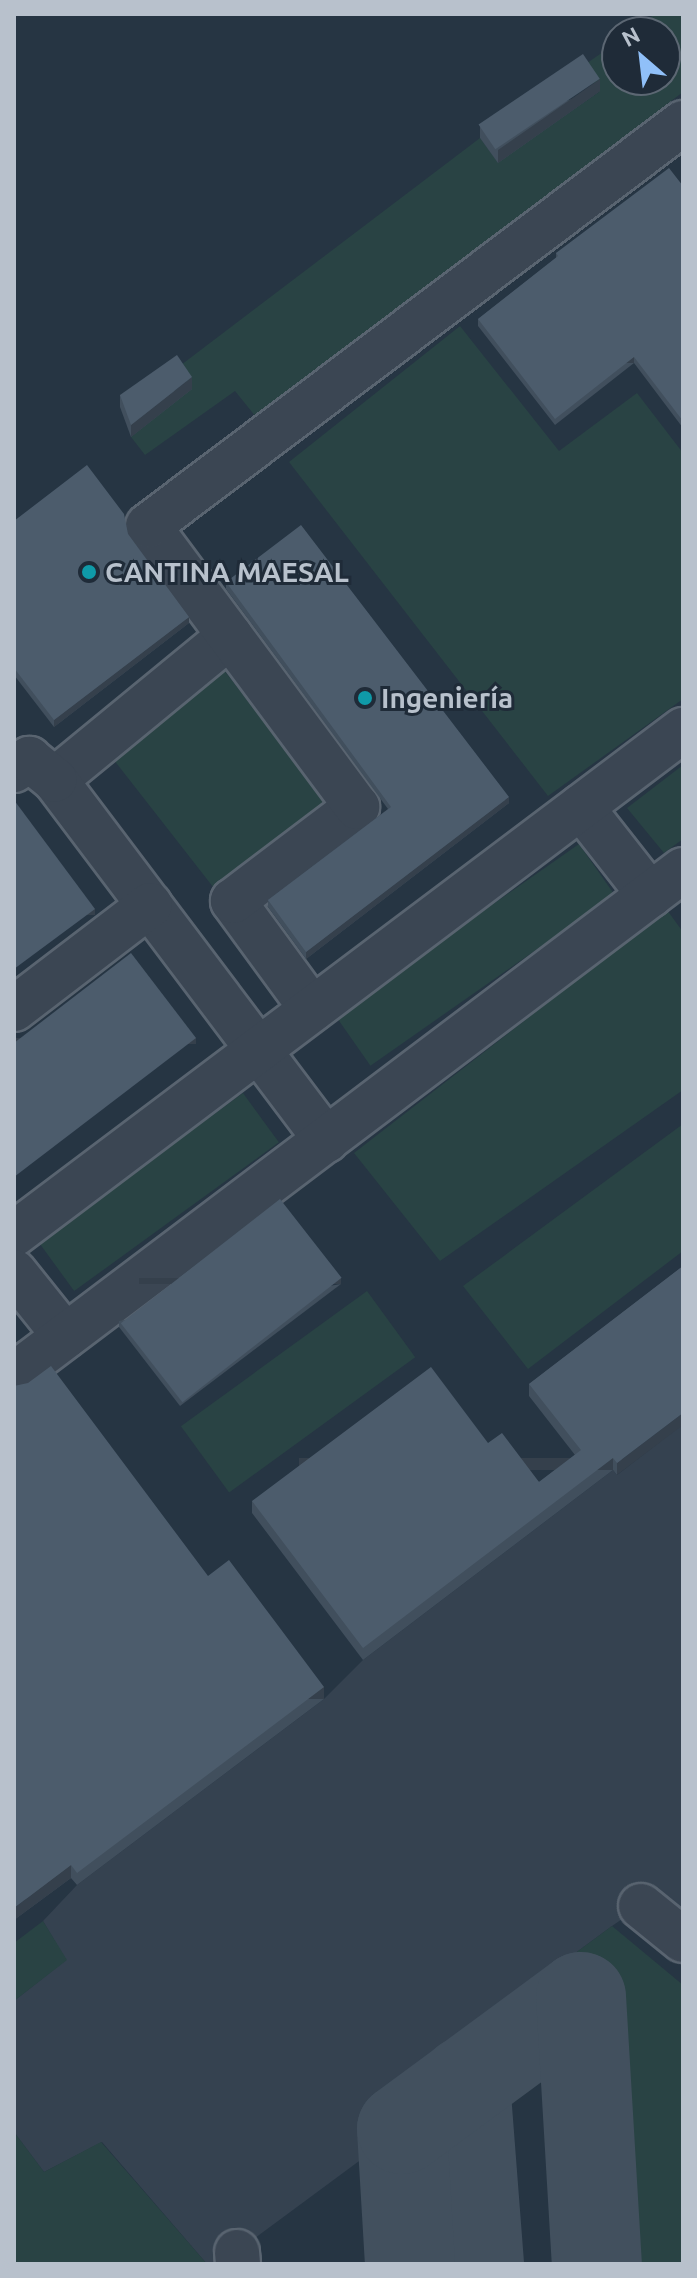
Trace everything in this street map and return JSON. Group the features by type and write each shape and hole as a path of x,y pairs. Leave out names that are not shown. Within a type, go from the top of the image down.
{"lane":[{"path":"180,944 357,807 148,526 683,123"},
{"path":"230,636 34,775 150,905 326,1140"},
{"path":"14,1234 683,730"},
{"path":"14,1375 666,883 581,807"},
{"path":"233,901 312,1009"},
{"path":"14,1009 150,905"},
{"path":"14,1272 65,1336"},
{"path":"641,1906 683,1940"}],"shaded area":[{"path":"683,1424 683,1940 641,1906 612,1926 570,1957 581,1997 220,2264 207,2264 102,2142 44,2172 14,2132 14,2001 66,1960 43,1921 77,1885 324,1699 363,1660 613,1470 617,1475"}],"green space":[{"path":"683,14 681,94 681,16 652,16"},
{"path":"601,53 601,96 678,96 256,417 235,391 145,455 131,437 191,389 177,368 480,138 498,162 599,92 583,66"},
{"path":"460,326 559,451 637,393 683,453 683,699 548,796 289,462"},
{"path":"223,669 329,805 217,892 111,756"},
{"path":"683,765 683,839 664,853 627,808"},
{"path":"579,844 615,895 370,1066 335,1015"},
{"path":"667,910 683,932 683,1090 440,1261 354,1153"},
{"path":"243,1093 279,1142 74,1291 38,1242"},
{"path":"683,1124 683,1251 528,1369 463,1286"},
{"path":"367,1291 415,1357 229,1493 181,1426"},
{"path":"43,1921 67,1960 14,2001 14,1943"},
{"path":"612,1926 683,1985 683,2264 595,2264 581,1997 570,1957"},
{"path":"14,2132 44,2172 101,2142 207,2264 14,2264"}],"building":[{"path":"583,54 600,79 495,149 479,124"},
{"path":"669,168 683,186 683,421 634,357 555,419 478,319 558,256 556,253"},
{"path":"177,355 192,377 131,425 120,395"},
{"name":"CANTINA MAESAL","path":"87,465 124,514 128,534 189,617 54,720 14,668 14,521"},
{"name":"Ingeniería","path":"301,525 509,797 306,952 268,900 391,807 226,582"},
{"path":"14,800 95,909 14,969"},
{"path":"131,953 196,1038 14,1177 14,1043"},
{"path":"280,1199 342,1278 182,1402 121,1323"},
{"path":"683,1266 683,1413 617,1463 613,1458 363,1648 252,1501 431,1367 488,1443 502,1433 539,1482 581,1450 529,1384"},
{"path":"51,1366 208,1576 229,1560 324,1687 77,1873 71,1865 14,1908 14,1386 28,1383"}],"taxiway":[{"path":"410,2264 402,2129 581,1997 597,2264"},
{"path":"465,2082 479,2264"}],"place":[{"name":"CANTINA MAESAL","path":"89,572"},
{"name":"Ingeniería","path":"365,698"}]}
